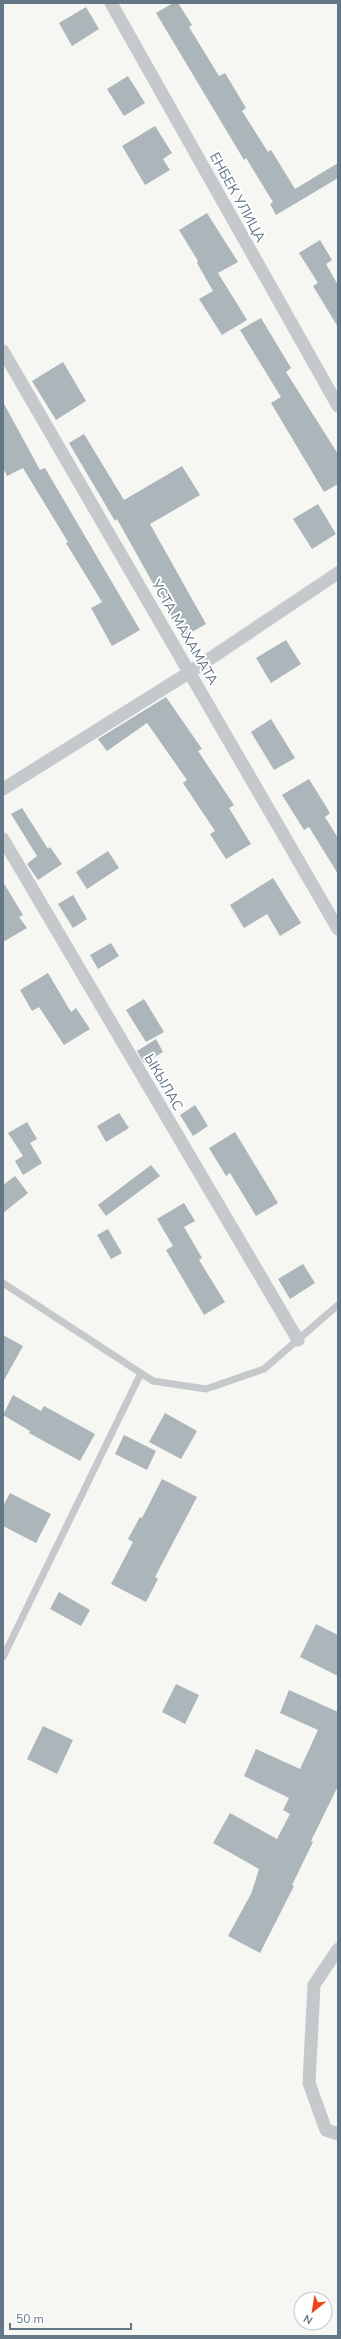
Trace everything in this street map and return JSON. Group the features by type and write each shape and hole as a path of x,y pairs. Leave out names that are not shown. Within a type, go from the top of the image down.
{"street":[{"name":"ЕНБЕК УЛИЦА","path":"111,3 338,406"},
{"name":"УСТА МАХАМАТА","path":"3,351 338,929"},
{"path":"3,789 190,672 338,573"},
{"name":"ЫКЫЛАС","path":"3,839 298,1340"},
{"path":"338,1949 314,1985 309,2083 326,2130 338,2134"}],"lane":[{"path":"3,1283 153,1381 206,1389 264,1369 338,1305"},
{"path":"3,1657 141,1373"}],"building":[{"path":"173,3 178,3 192,25 189,27 219,76 225,73 246,108 242,111 268,152 271,150 295,189 338,163 338,178 276,215 270,204 273,202 246,158 244,160 156,13"},
{"path":"86,7 99,29 72,46 59,23"},
{"path":"128,76 145,103 124,116 107,89"},
{"path":"155,126 172,153 163,159 170,170 145,185 122,146"},
{"path":"207,213 238,262 218,273 247,320 222,335 199,299 213,291 197,263 198,261 179,230"},
{"path":"320,240 332,260 326,264 338,285 338,327 313,286 318,283 299,253"},
{"path":"261,318 291,368 286,372 338,454 338,484 324,492 271,403 281,397 240,330"},
{"path":"63,362 86,401 56,420 32,381"},
{"path":"3,402 40,470 45,468 140,630 112,646 91,608 102,602 23,468 7,476 3,468"},
{"path":"84,434 124,500 182,466 200,495 150,524 206,624 183,637 117,519 115,521 69,443"},
{"path":"318,504 336,534 312,549 293,519"},
{"path":"286,640 301,664 271,683 256,658"},
{"path":"166,697 202,749 198,751 234,805 229,808 251,844 226,859 210,834 215,831 183,783 187,780 147,723 107,751 98,739"},
{"path":"271,719 295,758 274,770 251,732"},
{"path":"309,779 330,813 325,817 338,838 338,874 309,827 304,830 282,795"},
{"path":"22,808 48,849 50,847 62,864 38,880 27,864 37,856 11,814"},
{"path":"108,851 119,868 87,889 76,872"},
{"path":"273,878 301,923 280,936 267,914 244,928 230,905"},
{"path":"3,882 23,915 19,917 27,928 3,942"},
{"path":"73,895 87,919 73,928 58,904"},
{"path":"111,943 119,956 98,969 90,955"},
{"path":"48,973 71,1012 76,1008 90,1029 64,1045 39,1007 32,1011 20,990"},
{"path":"144,999 164,1032 146,1042 126,1010"},
{"path":"156,1039 163,1052 144,1063 137,1051"},
{"path":"195,1105 208,1126 193,1136 180,1115"},
{"path":"119,1113 129,1128 106,1142 97,1126"},
{"path":"27,1122 37,1139 30,1143 42,1163 23,1175 15,1161 23,1156 8,1133"},
{"path":"235,1132 278,1203 256,1216 230,1173 226,1176 209,1148"},
{"path":"151,1165 160,1176 106,1216 98,1205"},
{"path":"15,1176 28,1193 3,1213 3,1185"},
{"path":"184,1203 195,1221 184,1227 202,1258 199,1260 225,1302 204,1315 166,1250 173,1246 157,1219"},
{"path":"108,1229 122,1253 111,1259 97,1235"},
{"path":"303,1264 315,1283 290,1299 278,1279"},
{"path":"3,1335 23,1346 3,1382"},
{"path":"13,1395 41,1411 44,1406 95,1434 80,1461 29,1433 30,1431 3,1415"},
{"path":"165,1413 197,1431 181,1459 149,1442"},
{"path":"124,1435 156,1451 147,1470 115,1454"},
{"path":"162,1479 197,1497 155,1577 158,1579 146,1602 111,1584 133,1542 128,1539 140,1517 142,1518"},
{"path":"10,1493 51,1514 36,1543 3,1526 3,1506"},
{"path":"59,1592 90,1610 81,1626 50,1609"},
{"path":"316,1624 338,1635 338,1676 300,1657"},
{"path":"176,1684 199,1695 185,1724 162,1712"},
{"path":"289,1690 338,1712 338,1786 311,1841 313,1842 292,1885 294,1886 260,1953 228,1936 251,1894 259,1869 213,1843 230,1813 277,1839 290,1814 283,1810 289,1798 244,1776 256,1749 300,1769 318,1730 280,1713"},
{"path":"43,1726 73,1740 57,1774 27,1759"}]}
